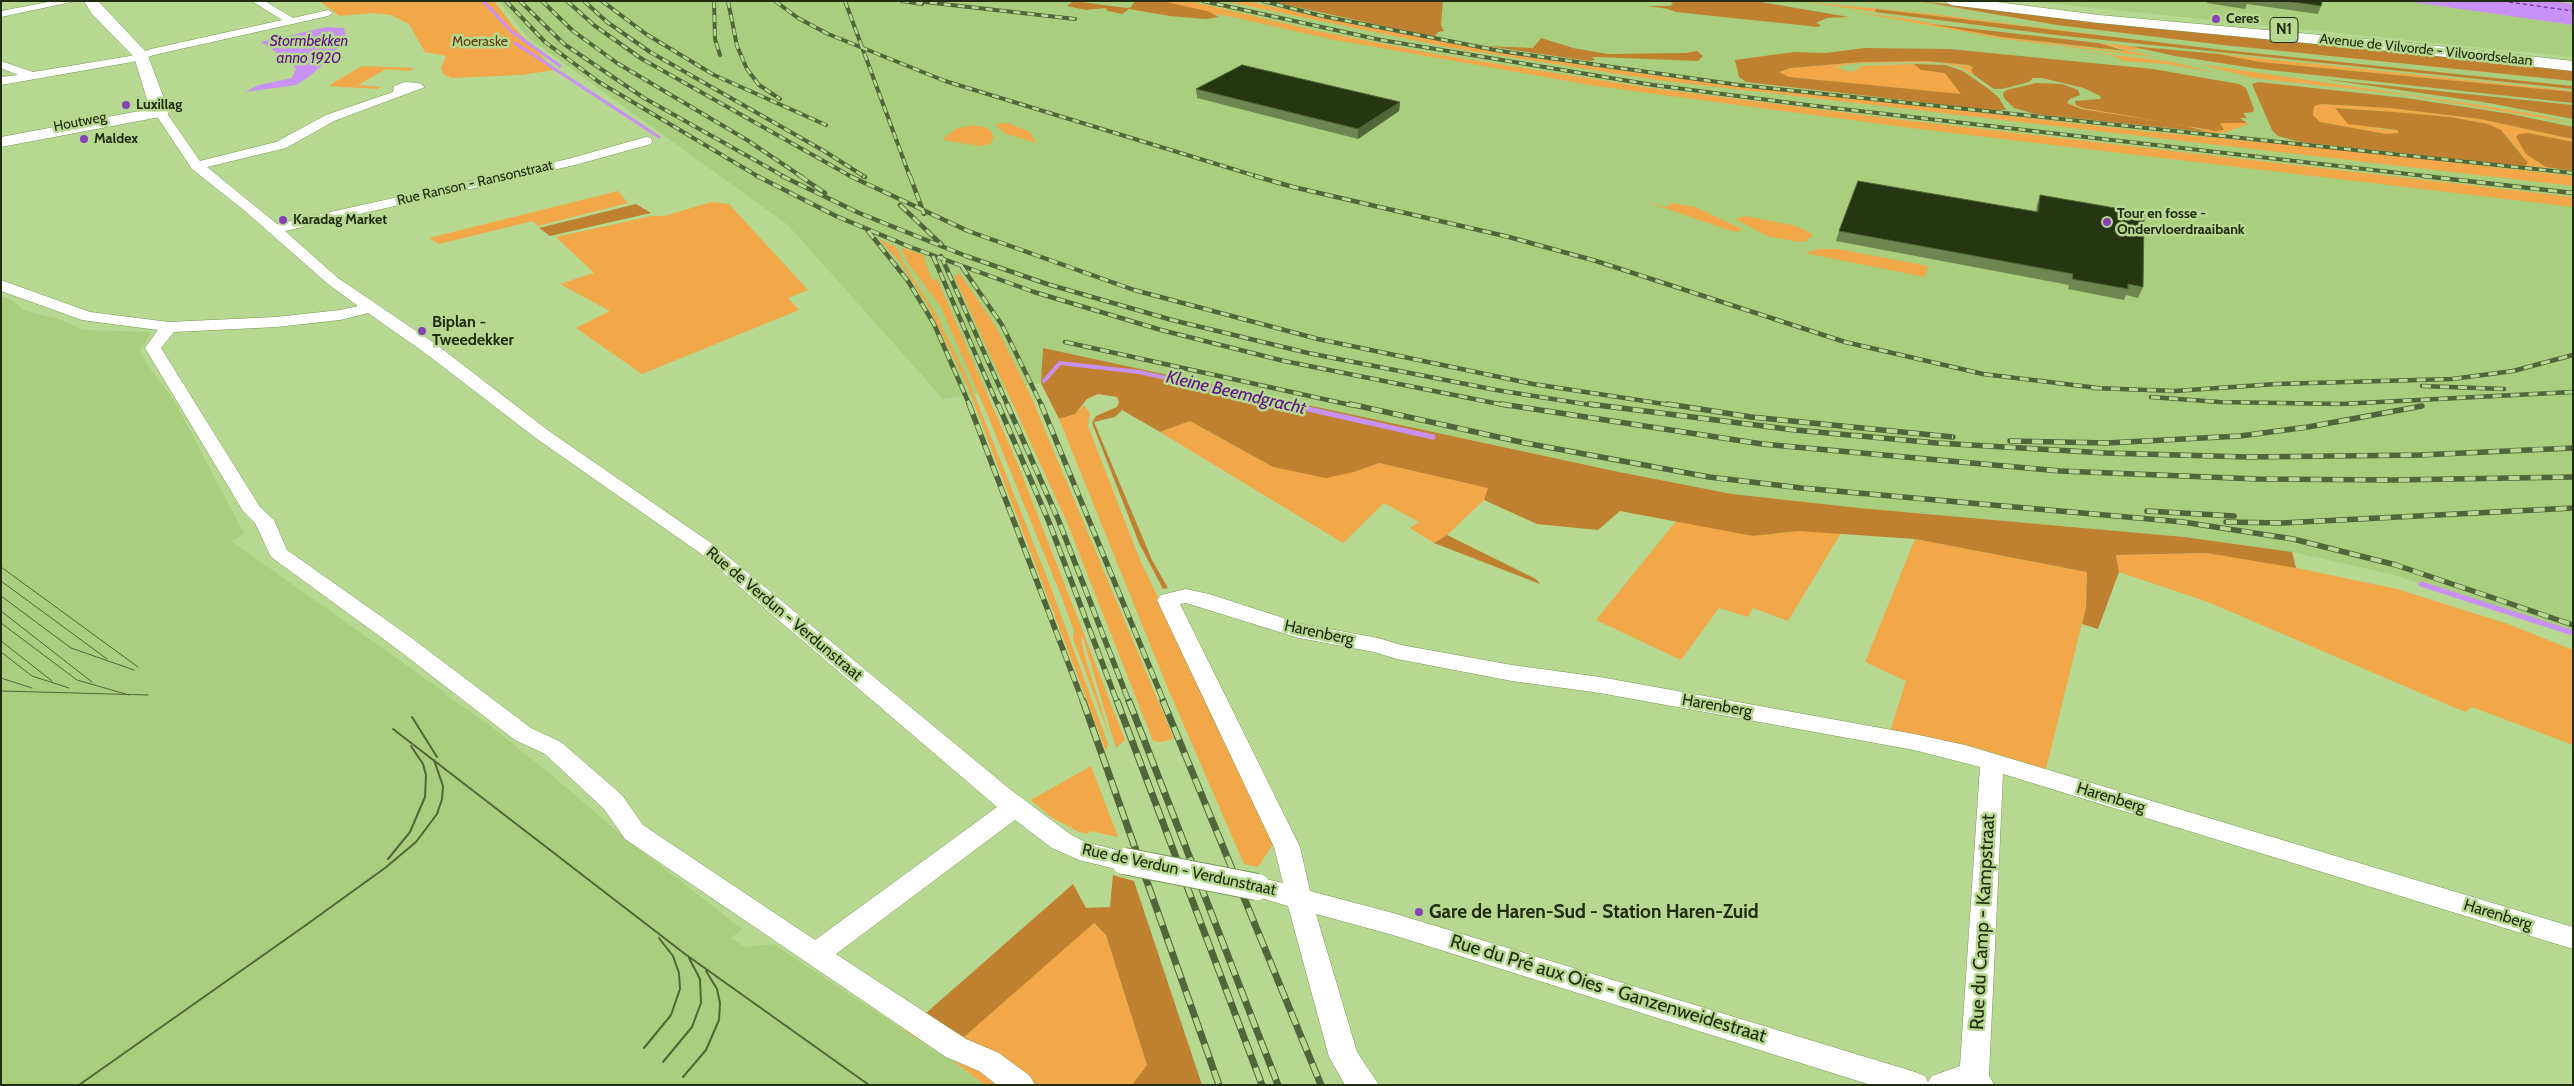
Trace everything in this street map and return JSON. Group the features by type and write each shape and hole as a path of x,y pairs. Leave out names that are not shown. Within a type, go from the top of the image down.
{"main road":[{"name":"Avenue de Vilvorde - Vilvoordselaan","path":"1951,1 2061,15 2381,45 2573,66"},
{"name":"Avenue de Vilvorde - Vilvoordselaan","path":"1995,1 2573,60"},
{"path":"98,5 141,56 159,109"},
{"name":"Houtweg","path":"1,136 159,109"},
{"name":"Houtweg","path":"1,142 159,109"}],"street":[{"path":"1,14 71,1"},
{"path":"256,1 291,21"},
{"path":"1,81 141,56 328,13"},
{"path":"1,64 32,76"},
{"path":"197,166 281,145 330,118 399,92"},
{"name":"Rue de Verdun - Verdunstraat","path":"159,109 197,166 273,228 333,281 371,306 474,381 543,435 707,549 1016,806 1061,841 1079,850 1124,861 1299,897 1344,1057 1358,1080 1364,1085"},
{"name":"Rue Ranson - Ransonstraat","path":"273,228 570,162 646,141"},
{"path":"1,285 45,303 88,317 169,327 233,325 303,319 340,315 371,306"},
{"path":"169,327 153,348 253,511 264,520 278,553 401,642 523,734 553,748 613,802 634,832 814,955 948,1042 988,1062 1020,1085"},
{"name":"Harenberg","path":"1299,897 1287,847 1168,600 1186,596 1202,599 1299,631 1378,645 1397,652 1512,673 1600,685 1904,740 1992,762 2573,938"},
{"name":"Rue du Camp - Kampstraat","path":"1977,1084 1992,762"},
{"path":"814,955 1016,806"},
{"name":"Rue du Pré aux Oies - Ganzenweidestraat","path":"1299,897 1916,1085"},
{"path":"1942,1085 1952,1080 1977,1084"}],"shaded area":[{"path":"499,1 1918,1 2057,25 2223,45 2573,81 2573,633 2522,614 2390,574 2292,552 2184,537 1859,508 1732,494 1619,472 1043,348 1041,383 943,399 788,225 526,36"},
{"path":"1073,1 1127,8 1131,7 1135,1 1162,1 1207,11 1219,17 1206,19 1170,16 1129,9 1122,14 1108,11 1105,8 1086,10 1067,6"},
{"path":"1269,1 1443,1 1441,25 1444,31 1438,32 1434,37"},
{"path":"1670,1 1755,1 1849,17 1827,18 1816,23 1821,25 1818,27 1676,12 1647,6 1670,6 1673,4"},
{"path":"1918,1 2573,70 2573,81 2223,45 2057,25"},
{"path":"2027,1 2405,1 2573,25 2573,57"},
{"path":"1876,9 2224,50 2573,86 2573,89 2056,35 1875,12"},
{"path":"1931,24 2098,43 2126,51 2002,37"},
{"path":"1541,38 1573,48 1608,54 1686,53 1697,51 1703,56 1698,61 1592,57 1595,60 1590,61 1486,46 1533,48"},
{"path":"2130,46 2219,54 2260,62 2573,92 2573,103 2260,69 2175,56"},
{"path":"1865,48 1949,49 2153,69 2239,84 2246,88 2254,109 2253,112 2243,113 2247,118 2240,118 2247,123 2220,123 2224,130 2216,131 2083,108 2076,105 2075,101 2101,99 2100,96 2084,88 2042,78 2033,78 2029,82 2002,89 1994,89 1974,75 1971,70 1973,67 1968,65 1927,61 1860,62 1791,68 1779,72 1789,77 1961,94 1945,73 1921,70 1914,64 1945,65 1963,71 1990,90 1999,98 2006,110 1991,110 1746,82 1739,77 1735,60 1794,52 1826,53"},
{"path":"2323,79 2573,105 2573,119 2483,102"},
{"path":"2258,82 2406,98 2511,114 2573,127 2573,139 2480,119 2390,108 2321,104 2314,106 2313,115 2320,122 2386,134 2399,133 2397,130 2348,124 2335,108 2450,117 2488,124 2501,130 2528,163 2525,166 2300,142 2278,136 2272,130 2252,84"},
{"path":"2036,83 2062,84 2078,90 2080,95 2070,99 2067,103 2081,109 2183,125 2208,132 2035,114 2014,108 2004,98 2003,93 2007,90"},
{"path":"2528,133 2573,142 2573,171 2546,167 2526,154 2516,137 2519,134"},
{"path":"636,204 651,213 550,236 539,228"},
{"path":"1,296 13,301 23,310 61,320 83,330 151,332 140,351 146,363 174,400 244,534 231,541 484,721 554,777 631,843 742,929 731,938 745,947 773,944 935,1051 948,1057 985,1085 1,1085"},
{"path":"1043,348 1619,472 1732,494 1859,508 2184,537 2292,552 2296,568 2207,553 2116,555 2119,572 2098,629 2082,624 2086,607 2087,572 1915,539 1798,531 1753,536 1620,511 1598,530 1537,524 1484,500 1488,488 1379,463 1354,472 1326,478 1273,467 1190,421 1160,432 1122,410 1115,417 1094,422 1152,560 1168,588 1163,589 1139,543 1092,423 1096,416 1117,407 1119,402 1117,397 1098,394 1087,399 1075,414 1059,419 1041,383"},
{"path":"1447,535 1536,579 1540,584 1434,543"},
{"path":"1113,875 1134,881 1202,1085 1132,1085 1147,1065 1106,935 1094,923 964,1037 925,1014 1073,884 1086,908 1110,907"}],"green space":[{"name":"Moeraske","path":"319,1 494,1 514,27 555,70 520,75 452,78 443,74 441,68 446,56 425,52 409,24 391,15 373,13 340,16"},
{"path":"1162,1 1190,1 1317,31 1441,55 1651,88 1895,119 2573,197 2573,207 1911,128 1596,86 1330,39 1224,15 1214,15"},
{"path":"1224,1 1246,1 1508,54 1660,76 2151,132 2316,147 2573,176 2573,186 1657,80 1452,48"},
{"path":"1807,2 1933,14 2124,38 1876,9 1875,12"},
{"path":"1856,12 1909,19 2002,37 2124,52 2123,49 2099,43 2130,46 2144,49 2126,50 2155,57 2004,39"},
{"path":"2030,45 2173,62 2216,73 2167,64 2122,61 2109,55"},
{"path":"2219,54 2573,91 2573,92 2260,62"},
{"path":"1860,62 1936,62 1860,63 1837,66 1843,70 1853,72 1862,66 1914,64 1929,71 1945,73 1961,93 1789,77 1779,72 1791,68"},
{"path":"1936,62 1971,66 1974,75 1960,67"},
{"path":"2198,64 2486,106 2573,123 2406,95 2254,78"},
{"path":"362,66 414,68 409,71 386,69 358,85 381,87 378,89 328,86"},
{"path":"2067,103 2093,110 2216,131 2220,123 2235,123 2240,119 2249,124 2223,133 2207,133 2198,128 2094,112"},
{"path":"2321,104 2390,108 2480,119 2573,139 2573,142 2528,133 2537,162 2550,168 2525,166 2528,163 2507,136 2488,124 2450,117 2342,108 2380,129 2398,130 2399,134 2386,134 2320,122 2313,115 2314,106"},
{"path":"1008,123 1030,132 1036,143 1004,133 995,124"},
{"path":"973,125 987,128 992,133 994,137 990,144 980,146 944,140 956,129"},
{"path":"618,191 628,203 538,226 533,221 439,244 429,238"},
{"path":"712,202 729,204 808,290 788,298 799,310 642,374 576,328 610,311 560,284 594,273 556,237 652,216 664,216"},
{"path":"1647,202 1667,207 1672,203 1695,207 1742,229 1739,232 1728,230"},
{"path":"1745,216 1796,226 1811,233 1812,236 1807,238 1809,241 1799,242 1767,236 1735,219"},
{"path":"879,239 896,247 904,264 936,314 970,384 1050,585 1108,744 1106,751 967,385 928,306 900,262"},
{"path":"903,248 923,255 932,280 937,279 1019,467 1125,740 1116,748 1083,638 1081,638 1084,653 1110,737 1073,639 1074,631 1062,598 988,416 941,307 908,263 902,250"},
{"path":"1818,249 1838,249 1928,266 1925,277 1805,253"},
{"path":"956,268 996,327 1030,394 1174,739 1159,742 1153,741 1066,520 954,276 959,275"},
{"path":"1084,405 1090,413 1088,426 1140,560 1275,841 1258,867 1244,864 1166,684 1059,419 1075,414"},
{"path":"1190,421 1273,467 1354,472 1379,463 1489,488 1484,500 1447,535 1434,543 1410,528 1419,522 1384,503 1343,543 1160,432"},
{"path":"1677,520 1753,536 1798,531 1841,533 1788,621 1753,608 1748,617 1719,608 1681,660 1596,620"},
{"path":"1915,539 2087,572 2086,607 2046,769 1977,748 1890,732 1906,681 1865,662"},
{"path":"2207,553 2268,562 2397,589 2508,624 2573,650 2573,745 2472,707 2465,712 2208,602 2119,572 2116,555"},
{"path":"1091,766 1118,837 1090,831 1088,834 1079,832 1051,817 1031,800"},
{"path":"1093,923 1106,935 1147,1065 1132,1085 985,1085 948,1057 905,1031 925,1014 964,1037"}],"water":[{"path":"2405,1 2553,1 2573,4 2573,25"},
{"name":"Stormbekken anno 1920","path":"327,27 344,28 346,37 331,58 307,78 296,85 245,92 259,85 292,78 296,69 289,61 261,42"}],"building":[{"path":"2286,1 2322,1 2321,6"},
{"path":"1242,65 1400,102 1358,129 1196,89"},
{"path":"1858,181 2038,212 2040,195 2144,213 2143,287 2128,284 2128,289 2072,279 2073,274 1839,231"}],"waterway":[{"path":"483,1 511,31 560,66"},
{"path":"515,43 659,137"},
{"name":"Kleine Beemdgracht","path":"1044,381 1060,363 1139,372 1292,406"},
{"name":"Kleine Beemdgracht","path":"1286,404 1433,437"},
{"path":"2421,584 2573,633"}],"ferry route":[{"path":"2502,1 2573,11"}],"tram line":[{"path":"1,567 138,667"},
{"path":"1,581 107,659"},
{"path":"1,596 71,648 134,670"},
{"path":"1,611 92,682"},
{"path":"1,623 77,680 127,694"},
{"path":"1,641 52,681"},
{"path":"1,652 32,676 69,688"},
{"path":"1,678 32,688"},
{"path":"1,691 127,694"},
{"path":"127,694 148,695"},
{"path":"412,717 437,757"},
{"path":"393,729 434,761"},
{"path":"388,859 410,832 425,797 426,775 423,764 411,746"},
{"path":"79,1085 306,925 385,868 416,842 437,814 442,799 443,786 434,761"},
{"path":"434,761 685,954 869,1085"},
{"path":"644,1048 671,1015 680,989 679,973 673,956 659,938"},
{"path":"663,1062 692,1027 701,1003 700,979 689,958"},
{"path":"683,1077 706,1050 719,1020 720,1003 717,989 706,971"}],"railway":[{"path":"506,1 545,42 599,82 759,177"},
{"path":"520,1 564,44 644,98 785,177"},
{"path":"542,1 573,31 617,63 747,140 802,177"},
{"path":"567,1 595,26 642,59 851,177"},
{"path":"584,1 607,22 650,52 824,151 865,177 863,176"},
{"path":"602,1 646,34 714,75 826,125"},
{"path":"714,1 715,39 720,55"},
{"path":"728,1 737,46 747,69 759,85 780,99"},
{"path":"775,1 798,18 828,34 862,48"},
{"path":"845,1 862,48"},
{"path":"902,1 922,4"},
{"path":"916,1 1075,19"},
{"path":"1203,1 1381,40 1653,85 1807,105 2434,177"},
{"path":"1263,1 1322,16 1500,51 1739,85 2573,173"},
{"path":"862,48 945,81 1259,177"},
{"path":"862,48 910,177"},
{"path":"757,176 836,216 942,259"},
{"path":"782,176 859,213 966,256 1047,284 1172,320 1308,353 1496,390 1597,406"},
{"path":"800,176 825,193"},
{"path":"910,176 922,210"},
{"path":"1255,176 1293,187 1509,237 1596,261 1845,342 1983,374 2098,388"},
{"path":"2423,176 2573,193"},
{"path":"851,177 922,210"},
{"path":"900,205 942,245"},
{"path":"922,210 968,231 1134,290 1318,339 1533,384 1677,406"},
{"path":"922,210 924,214"},
{"path":"868,231 908,281 934,324 970,406"},
{"path":"933,256 998,406"},
{"path":"942,259 1034,292 1161,330 1284,361 1509,406"},
{"path":"942,259 1008,406"},
{"path":"962,267 1002,325 1042,406"},
{"path":"1065,342 1355,406"},
{"path":"2093,388 2175,391 2276,384 2452,379 2513,371 2573,355"},
{"path":"2422,386 2504,389"},
{"path":"2151,397 2219,402 2341,404 2573,392"},
{"path":"969,404 1083,702"},
{"path":"998,404 1049,522 1117,702"},
{"path":"1007,404 1058,519 1129,702"},
{"path":"1041,404 1164,702"},
{"path":"1350,404 1525,443 1709,477 1802,488 2183,522 2293,539 2396,565 2573,625"},
{"path":"1501,404 1762,444 2060,471 2257,479 2392,480 2573,477"},
{"path":"1589,404 1795,430 1937,443 2106,453 2248,457 2420,455 2573,448"},
{"path":"1668,404 1751,417 1953,437"},
{"path":"2010,441 2107,443 2240,436 2308,427 2422,406"},
{"path":"2226,522 2282,523 2573,508"},
{"path":"2147,511 2234,516"},
{"path":"1083,701 1219,1085"},
{"path":"1117,701 1262,1085"},
{"path":"1129,701 1278,1085"},
{"path":"1163,701 1321,1085"}],"place":[{"name":"Ceres","path":"2216,19"},
{"name":"Luxillag","path":"126,105"},
{"name":"Maldex","path":"84,139"},
{"name":"Karadag Market","path":"283,220"},
{"name":"Tour en fosse - Ondervloerdraaibank","path":"2107,222"},
{"name":"Biplan - Tweedekker","path":"422,331"},
{"name":"Gare de Haren-Sud - Station Haren-Zuid","path":"1419,912"}]}
